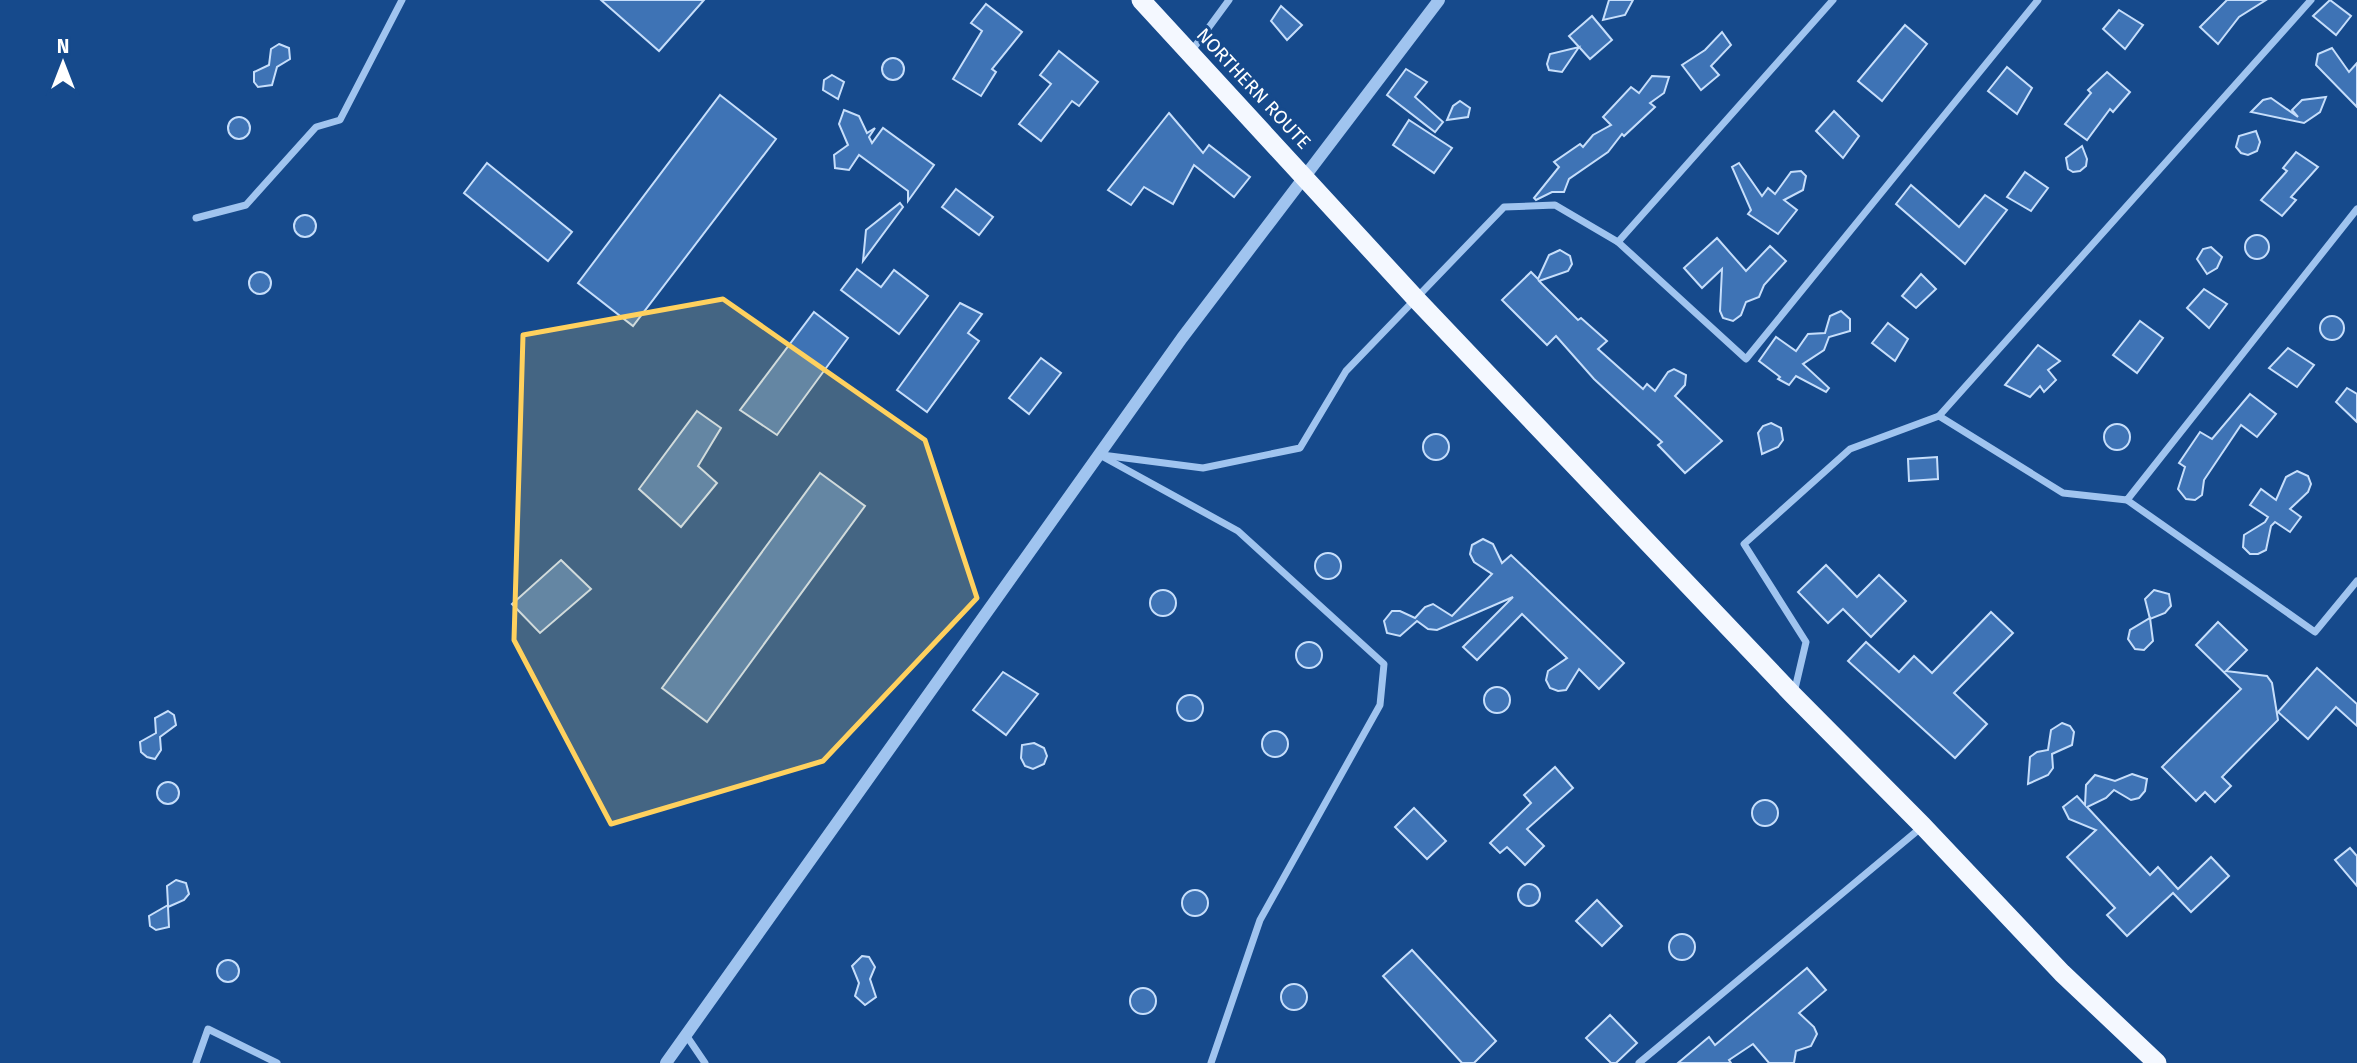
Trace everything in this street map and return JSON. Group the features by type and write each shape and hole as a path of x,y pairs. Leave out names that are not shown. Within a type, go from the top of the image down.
{"highway":[{"name":"NORTHERN ROUTE","path":"1141,0 1306,176 1417,300 1793,695 1923,826 2062,973 2157,1063"}],"street":[{"path":"195,218 246,205 316,127 340,120 402,0"},
{"path":"1190,53 1229,0"},
{"path":"666,1063 1098,454 1211,299 1439,0"},
{"path":"1618,242 1833,0"},
{"path":"1098,454 1203,468 1300,447 1346,371 1504,207 1555,205 1618,242 1746,359 2038,0"},
{"path":"1793,695 1806,642 1744,544 1850,449 1939,416 2311,0"},
{"path":"2127,500 2357,209"},
{"path":"1939,416 2063,493 2127,500 2315,632 2357,580"},
{"path":"1098,454 1238,531 1384,664 1380,705 1260,920 1211,1063"},
{"path":"1639,1063 1923,826"},
{"path":"196,1063 208,1029 277,1063"},
{"path":"686,1034 705,1063"}],"highlighted area":[{"path":"723,299 925,440 977,598 823,761 611,824 514,640 523,335"}],"building":[{"path":"601,0 704,0 659,51"},
{"path":"1609,0 1633,0 1625,15 1603,20"},
{"path":"2227,0 2266,0 2239,17 2218,44 2200,27"},
{"path":"2330,0 2351,16 2336,35 2313,16"},
{"path":"986,4 1022,32 992,69 996,72 981,96 953,79 982,31 971,23"},
{"path":"1281,6 1302,25 1287,40 1271,21"},
{"path":"2119,10 2143,25 2125,49 2103,29"},
{"path":"1592,16 1612,40 1590,59 1569,36"},
{"path":"1905,25 1927,44 1882,101 1858,81"},
{"path":"1722,32 1731,45 1711,66 1719,75 1701,90 1682,65 1705,50"},
{"path":"279,44 289,48 290,59 277,67 272,85 258,87 254,82 254,72 269,65 271,49"},
{"path":"1579,47 1562,72 1549,70 1547,64 1550,54"},
{"path":"2332,48 2349,72 2357,63 2357,107 2316,65 2318,54"},
{"path":"1059,51 1098,82 1079,106 1072,101 1041,141 1019,124 1051,84 1040,75"},
{"path":"893,58 901,61 904,69 901,77 893,80 885,77 882,69 885,61"},
{"path":"2007,67 2032,88 2017,114 1988,91"},
{"path":"1406,69 1427,82 1415,97 1443,122 1435,132 1387,95"},
{"path":"2107,72 2130,92 2113,112 2110,109 2087,140 2065,124 2091,93 2088,90"},
{"path":"832,75 844,82 838,99 823,90 824,80"},
{"path":"1652,76 1669,77 1664,93 1650,103 1655,107 1624,136 1622,134 1608,152 1569,179 1564,192 1552,192 1536,200 1534,198 1559,167 1554,162 1580,144 1583,147 1593,135 1611,125 1603,117 1631,87 1639,93"},
{"path":"720,95 776,139 633,326 578,283"},
{"path":"2326,97 2320,112 2304,123 2251,112 2263,100 2271,98 2298,117 2292,110 2302,100"},
{"path":"1460,101 1470,108 1468,117 1447,120 1453,106"},
{"path":"844,110 859,116 867,133 875,128 869,137 872,143 883,128 934,165 908,201 908,191 859,155 849,170 835,168 834,155 848,145 839,124"},
{"path":"1834,111 1859,136 1843,158 1816,131"},
{"path":"1169,113 1203,153 1209,145 1250,177 1234,197 1194,165 1173,204 1144,187 1131,205 1108,190"},
{"path":"239,117 247,120 250,128 247,136 239,139 231,136 228,128 231,120"},
{"path":"1409,120 1452,148 1434,173 1393,145"},
{"path":"2256,131 2260,142 2257,151 2248,155 2241,153 2236,147 2239,136"},
{"path":"2082,146 2087,159 2086,166 2073,172 2068,169 2066,158"},
{"path":"2296,152 2318,167 2291,197 2296,200 2282,216 2261,200 2287,171 2283,168"},
{"path":"487,163 572,232 548,261 464,193"},
{"path":"1739,163 1762,196 1768,188 1775,194 1791,172 1801,171 1806,176 1803,190 1784,200 1797,210 1778,234 1748,214 1751,210 1732,167"},
{"path":"2025,172 2048,188 2031,211 2007,197"},
{"path":"1911,185 1959,227 1985,195 2007,210 1965,264 1896,204"},
{"path":"956,189 993,217 979,235 942,207"},
{"path":"900,203 903,207 863,261 866,230"},
{"path":"305,215 313,218 316,226 313,234 305,237 297,234 294,226 297,218"},
{"path":"2257,235 2268,242 2269,247 2262,258 2257,259 2246,252 2245,247 2252,236"},
{"path":"1717,238 1746,271 1770,246 1786,261 1764,285 1759,297 1746,302 1741,315 1733,321 1723,318 1720,311 1722,269 1702,288 1684,268"},
{"path":"2211,247 2222,257 2217,268 2207,274 2197,259 2203,249"},
{"path":"1560,250 1570,256 1572,264 1568,271 1539,281 1578,320 1581,318 1607,341 1598,349 1643,389 1647,384 1655,391 1668,372 1674,369 1686,375 1685,385 1675,396 1722,441 1685,473 1658,445 1662,442 1594,379 1556,336 1547,345 1502,300 1531,272 1538,279 1549,255"},
{"path":"857,269 881,287 894,270 928,296 899,334 841,290"},
{"path":"260,272 268,275 271,283 268,291 260,294 252,291 249,283 252,275"},
{"path":"1921,274 1936,289 1916,308 1902,296"},
{"path":"2204,289 2227,304 2209,328 2187,308"},
{"path":"960,303 982,314 968,333 979,341 927,412 897,390"},
{"path":"1841,311 1850,319 1850,331 1829,337 1824,350 1803,364 1829,388 1826,392 1796,376 1789,385 1778,379 1780,377 1759,361 1776,337 1796,351 1808,334 1825,333 1830,316"},
{"path":"814,312 848,338 777,435 740,410"},
{"path":"2332,316 2343,323 2344,328 2337,339 2332,340 2321,333 2320,328 2327,317"},
{"path":"2140,321 2163,338 2137,373 2113,355"},
{"path":"1888,323 1908,339 1895,361 1872,343"},
{"path":"2038,345 2060,361 2048,370 2056,380 2044,392 2040,386 2030,397 2005,385"},
{"path":"2288,348 2314,365 2297,387 2269,368"},
{"path":"1041,358 1061,373 1029,414 1009,398"},
{"path":"2347,388 2357,394 2357,422 2336,402"},
{"path":"2250,394 2276,414 2257,437 2241,425 2204,480 2202,495 2195,500 2186,499 2178,489 2185,467 2179,463 2200,432 2212,439"},
{"path":"697,411 721,428 698,466 717,483 681,527 639,489"},
{"path":"1771,423 1781,428 1783,440 1778,447 1762,454 1758,433 1763,426"},
{"path":"2117,424 2126,428 2130,437 2126,446 2117,450 2108,446 2104,437 2108,428"},
{"path":"1436,434 1445,438 1449,447 1445,456 1436,460 1427,456 1423,447 1427,438"},
{"path":"1937,457 1938,479 1909,481 1908,459"},
{"path":"2297,471 2308,476 2311,484 2308,492 2290,509 2301,517 2290,532 2275,522 2271,526 2266,550 2250,554 2243,547 2244,535 2265,522 2268,517 2250,505 2261,489 2276,500 2286,477"},
{"path":"820,473 865,506 707,722 662,688"},
{"path":"1483,539 1493,544 1502,563 1511,555 1624,663 1599,689 1579,669 1566,690 1550,688 1546,680 1548,671 1567,658 1522,614 1477,660 1463,647 1513,597 1437,630 1428,629 1417,621 1400,636 1387,633 1384,621 1392,611 1400,611 1415,618 1425,607 1433,604 1452,616 1492,574 1474,562 1470,554 1472,545"},
{"path":"1328,553 1337,557 1341,566 1337,575 1328,579 1319,575 1315,566 1319,557"},
{"path":"561,560 591,589 540,633 512,604"},
{"path":"1826,565 1857,597 1879,575 1906,601 1871,637 1843,609 1828,623 1798,592"},
{"path":"1163,590 1172,594 1176,603 1172,612 1163,616 1154,612 1150,603 1154,594"},
{"path":"2154,590 2169,594 2171,606 2165,613 2150,619 2145,599"},
{"path":"1991,612 2013,633 1954,693 1987,724 1955,758 1848,661 1866,642 1899,672 1914,656 1932,673"},
{"path":"2150,618 2153,641 2144,650 2135,649 2128,639 2130,630"},
{"path":"2218,622 2247,650 2226,671 2267,676 2272,683 2278,720 2222,777 2231,786 2215,802 2205,792 2196,801 2162,767 2241,689 2196,645"},
{"path":"1309,642 1318,646 1322,655 1318,664 1309,668 1300,664 1296,655 1300,646"},
{"path":"2317,668 2357,704 2357,726 2336,707 2308,739 2278,712"},
{"path":"1003,672 1038,694 1006,735 973,710"},
{"path":"1497,687 1506,691 1510,700 1506,709 1497,713 1488,709 1484,700 1488,691"},
{"path":"1190,695 1199,699 1203,708 1199,717 1190,721 1181,717 1177,708 1181,699"},
{"path":"168,711 174,715 176,725 160,737 161,750 155,759 147,757 141,752 140,742 156,733 155,718"},
{"path":"2062,723 2070,726 2074,732 2072,745 2052,754 2053,768 2048,775 2028,784 2030,757 2037,752 2048,750 2051,730"},
{"path":"1275,731 1284,735 1288,744 1284,753 1275,757 1266,753 1262,744 1266,735"},
{"path":"1034,743 1044,748 1047,756 1044,764 1033,769 1025,766 1021,758 1022,745"},
{"path":"1555,767 1573,788 1527,829 1544,846 1525,865 1507,847 1500,853 1490,843 1531,803 1524,795"},
{"path":"2132,774 2147,779 2145,791 2139,798 2131,800 2114,790 2106,798 2087,807 2150,875 2158,867 2178,889 2211,857 2229,876 2191,912 2173,893 2127,936 2107,915 2115,908 2067,857 2096,830 2069,819 2063,807 2077,796 2085,805 2086,785 2095,775 2115,781"},
{"path":"168,782 176,785 179,793 176,801 168,804 160,801 157,793 160,785"},
{"path":"1765,800 1774,804 1778,813 1774,822 1765,826 1756,822 1752,813 1756,804"},
{"path":"1414,808 1446,841 1427,859 1395,827"},
{"path":"2350,848 2357,856 2357,886 2335,860"},
{"path":"176,880 186,883 189,894 184,900 168,907 169,927 156,930 150,926 149,916 168,905 167,886"},
{"path":"1529,884 1537,887 1540,895 1537,903 1529,906 1521,903 1518,895 1521,887"},
{"path":"1195,890 1204,894 1208,903 1204,912 1195,916 1186,912 1182,903 1186,894"},
{"path":"1597,900 1622,926 1602,946 1576,921"},
{"path":"1682,934 1691,938 1695,947 1691,956 1682,960 1673,956 1669,947 1673,938"},
{"path":"1412,950 1496,1041 1474,1063 1462,1063 1383,976"},
{"path":"862,956 869,957 875,967 870,979 876,997 865,1005 855,996 859,983 852,966"},
{"path":"228,960 236,963 239,971 236,979 228,982 220,979 217,971 220,963"},
{"path":"1807,968 1826,990 1799,1013 1814,1027 1817,1034 1811,1046 1796,1051 1794,1063 1769,1063 1753,1044 1729,1060 1731,1063 1678,1063 1709,1037 1715,1045"},
{"path":"1294,984 1303,988 1307,997 1303,1006 1294,1010 1285,1006 1281,997 1285,988"},
{"path":"1143,988 1152,992 1156,1001 1152,1010 1143,1014 1134,1010 1130,1001 1134,992"},
{"path":"1610,1015 1637,1043 1616,1063 1611,1063 1586,1038"}]}
